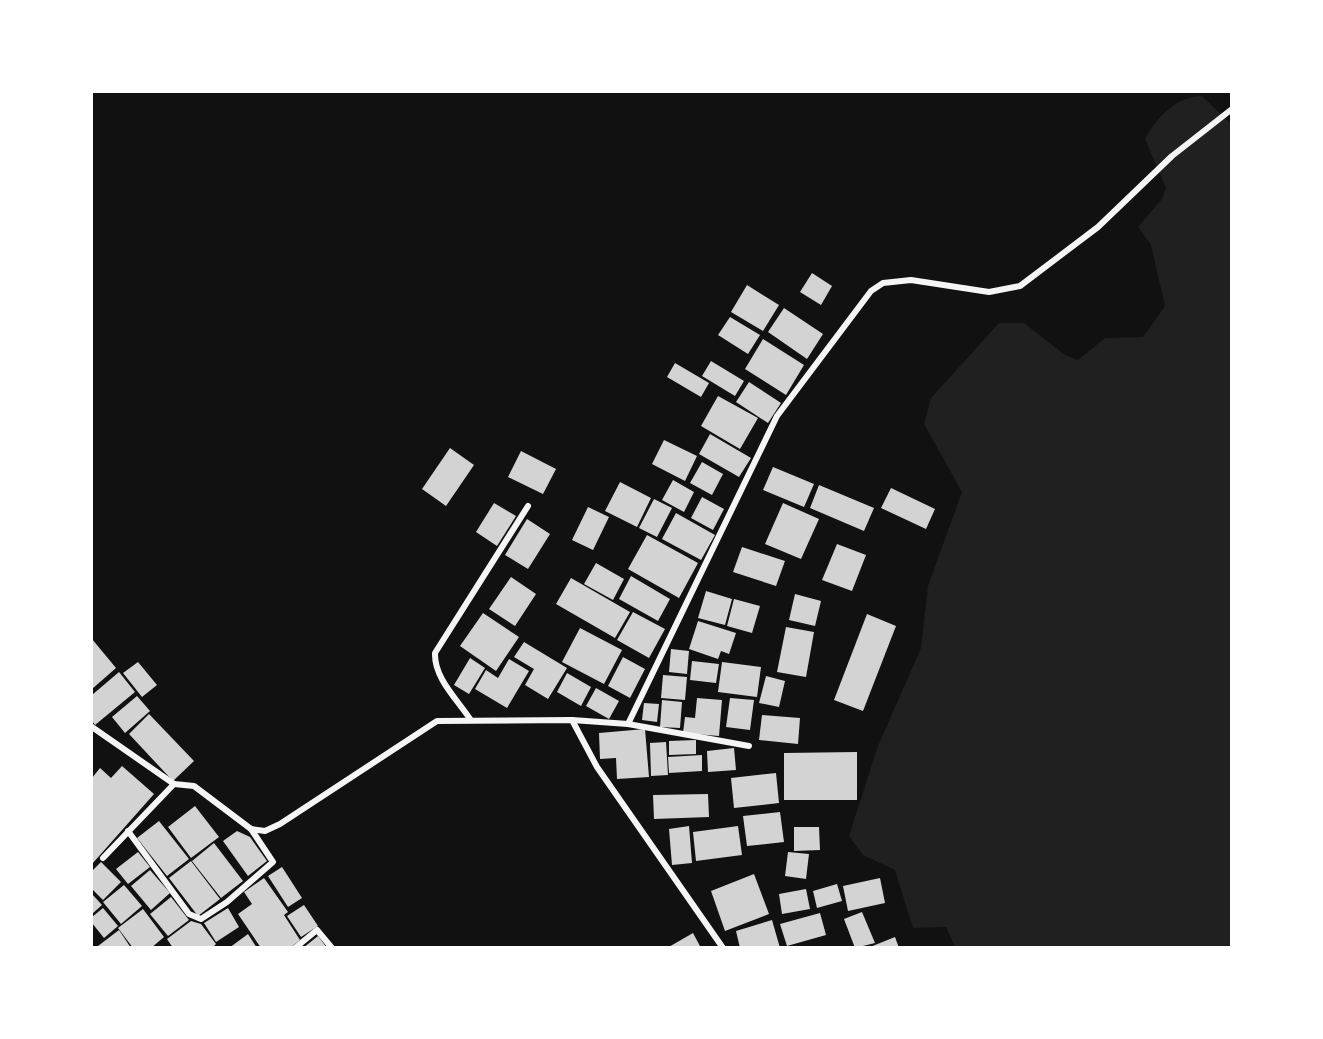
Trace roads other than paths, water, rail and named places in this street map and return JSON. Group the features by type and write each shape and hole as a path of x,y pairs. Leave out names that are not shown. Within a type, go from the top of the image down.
{"street":[{"path":"628,724 777,416 871,291 883,283 911,280 989,292 1020,286 1098,227 1172,156 1232,109"},
{"path":"470,719 440,676 435,664 435,653 528,506"},
{"path":"572,720 597,767 723,948"},
{"path":"251,829 265,831 280,824 436,721 572,720 628,724 749,746"},
{"path":"92,727 174,784 194,786 251,829 273,862 227,902 201,919 189,914 128,831"},
{"path":"103,858 174,784"},
{"path":"295,948 317,930 332,948"}]}
